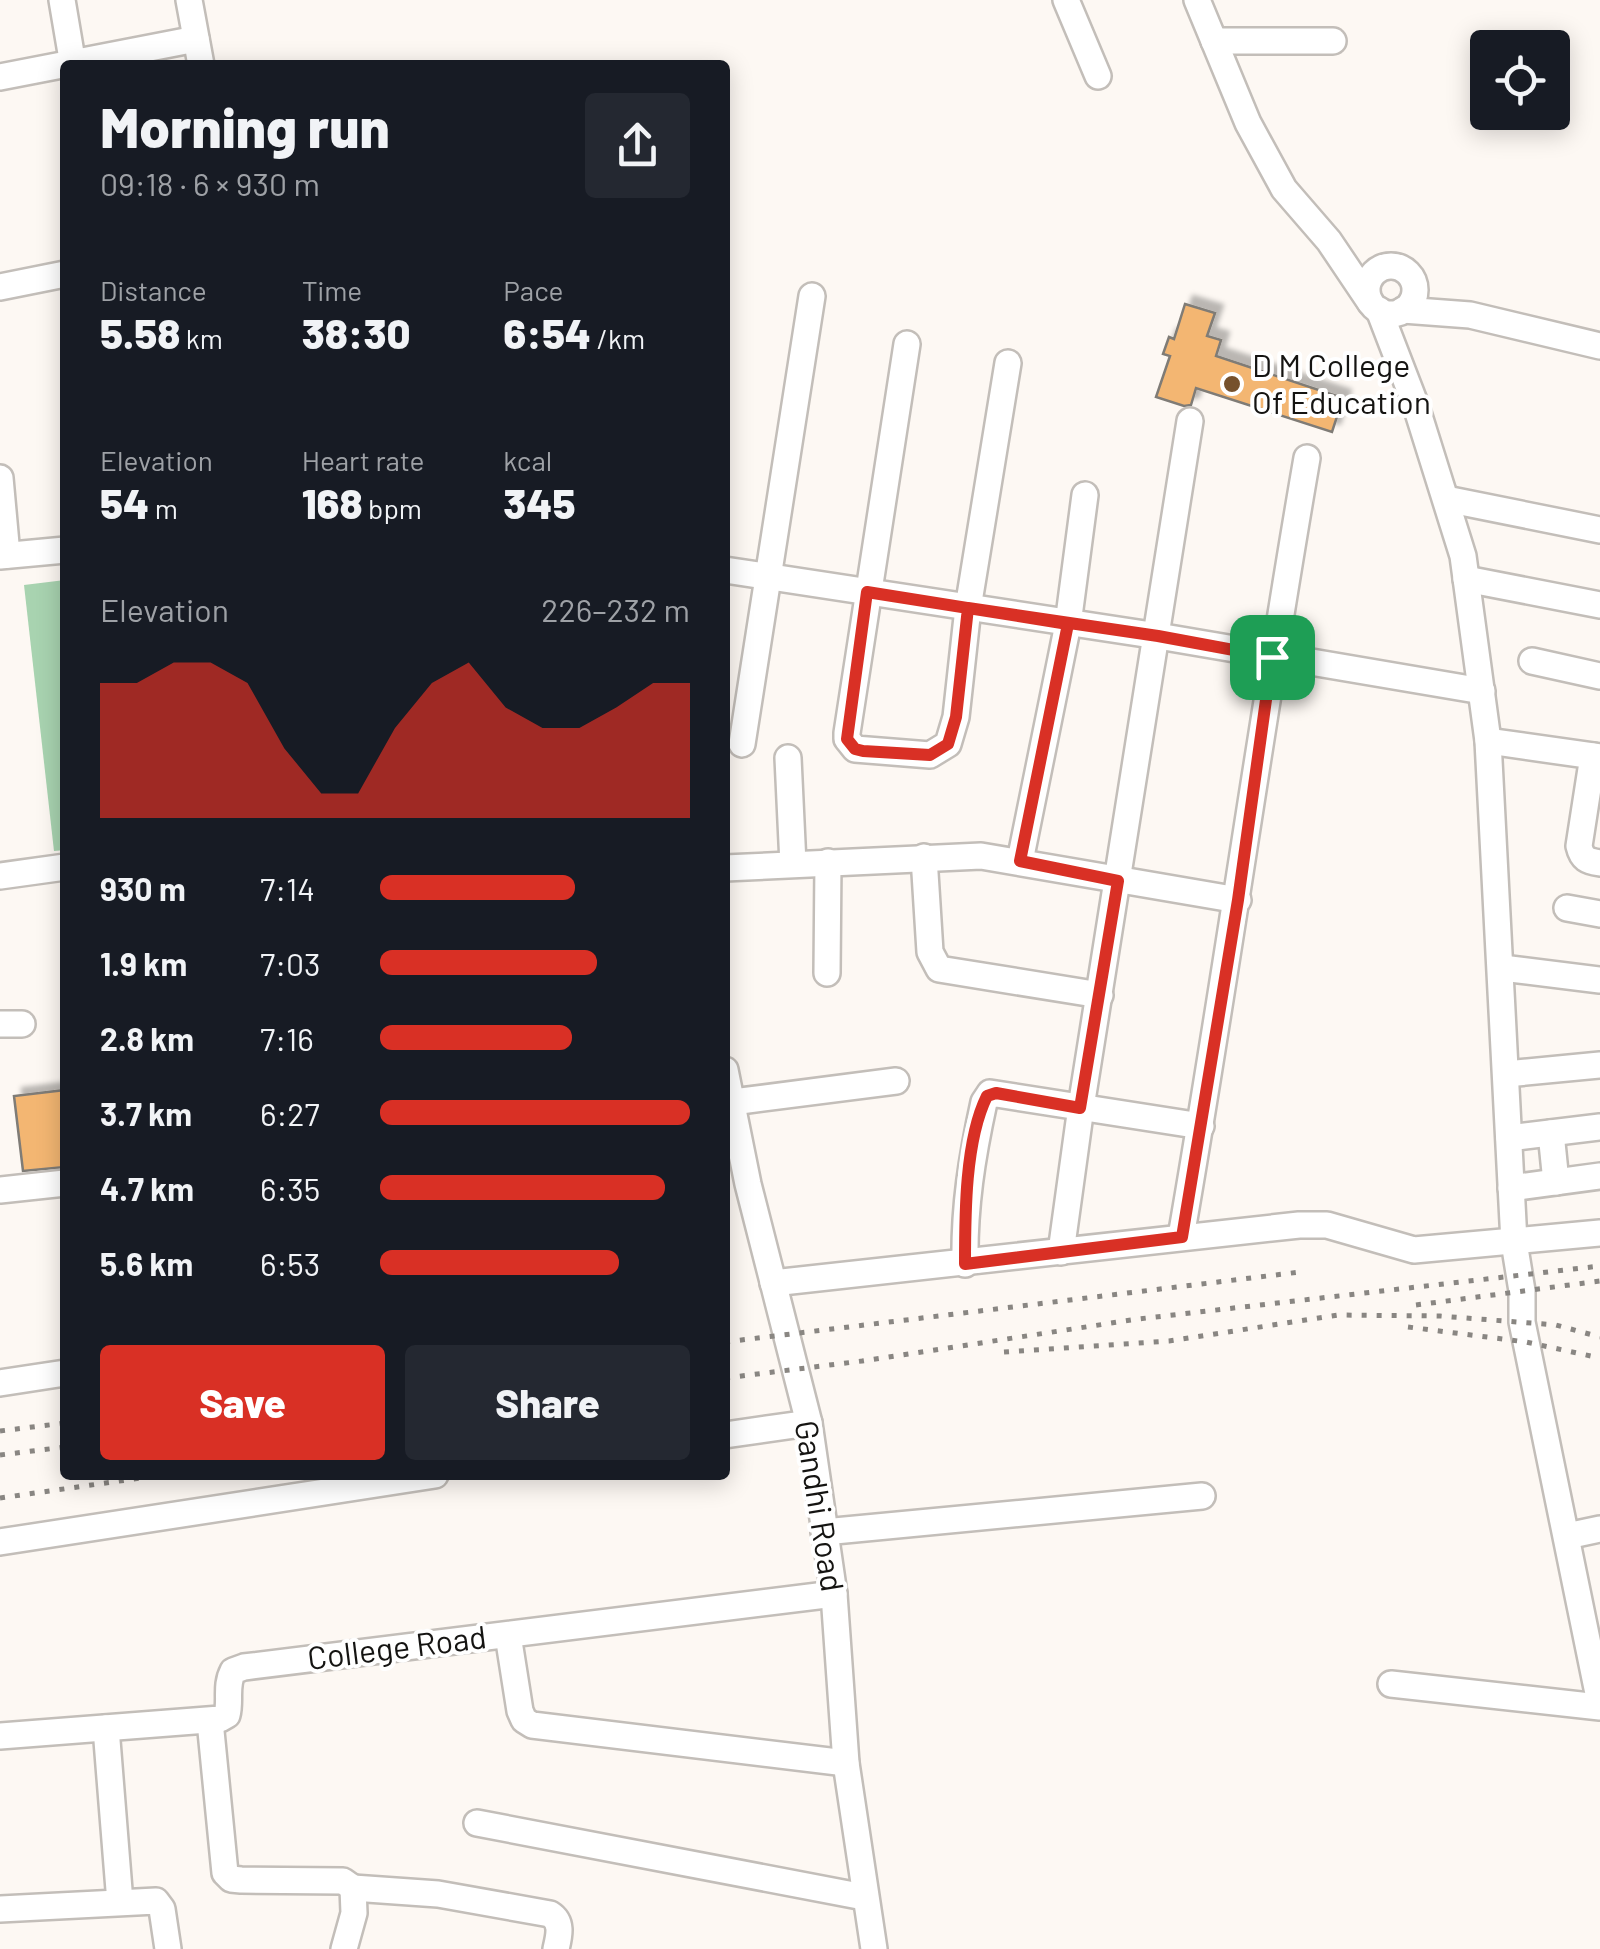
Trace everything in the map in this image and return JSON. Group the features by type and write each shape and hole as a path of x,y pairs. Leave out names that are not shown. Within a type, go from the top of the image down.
{"street":[{"path":"62,0 72,60"},
{"path":"189,0 200,60"},
{"path":"1066,0 1098,76"},
{"path":"1197,0 1248,124 1284,189 1384,308 1463,556 1488,741 1514,1242 1522,1291 1522,1322 1600,1705 1392,1684"},
{"path":"93,60 196,39"},
{"path":"1214,41 1333,41"},
{"path":"0,77 60,66"},
{"path":"1329,241 1401,272 1470,315"},
{"path":"1384,308 1412,302 1415,290 1401,272 1379,269 1370,278 1367,290 1384,308 1470,315 1600,346"},
{"path":"0,287 60,275"},
{"path":"742,744 812,296"},
{"path":"907,344 847,739 855,749 863,751 930,755 948,744 956,717 968,608 1008,363"},
{"path":"1061,1252 1080,1108 1190,420"},
{"path":"1182,1237 1238,900 1272,657 1307,458"},
{"path":"0,478 3,555 60,550"},
{"path":"1020,861 1068,624 1085,495"},
{"path":"1446,498 1600,530"},
{"path":"730,571 1158,636 1482,692"},
{"path":"1466,580 1600,605"},
{"path":"1532,661 1600,676"},
{"path":"1488,741 1596,756 1592,812 1578,846 1580,855 1600,863"},
{"path":"788,758 793,864"},
{"path":"924,856 930,952 940,968 1100,995"},
{"path":"730,868 981,856 1238,900"},
{"path":"827,973 828,862"},
{"path":"0,876 60,869"},
{"path":"1567,908 1600,914"},
{"path":"1502,968 1600,980"},
{"path":"1506,1074 1600,1065"},
{"path":"730,1103 896,1081"},
{"path":"965,1264 964,1209 987,1096 996,1093 1201,1126"},
{"name":"Gandhi Road","path":"730,1111 809,1423 834,1594 846,1763 864,1898 876,1948"},
{"path":"1508,1138 1600,1127"},
{"path":"1551,1133 1556,1182"},
{"path":"1511,1188 1600,1176"},
{"path":"0,1190 60,1184"},
{"path":"772,1284 1299,1224 1327,1225 1414,1250 1600,1233"},
{"path":"0,1384 60,1373"},
{"path":"730,1434 809,1423"},
{"path":"0,1542 403,1480"},
{"path":"824,1532 1202,1496"},
{"path":"1567,1536 1600,1529"},
{"name":"College Road","path":"210,1721 226,1716 227,1681 233,1671 244,1667 834,1594"},
{"path":"508,1635 520,1711 532,1725 846,1763"},
{"path":"0,1736 210,1721 224,1873 241,1880 329,1879 343,1881 353,1888 438,1894 550,1914 560,1926 556,1949"},
{"path":"106,1728 119,1890"},
{"path":"477,1823 864,1898"},
{"path":"344,1949 354,1913 353,1888"},
{"path":"0,1909 156,1901 162,1909 168,1949"}],"green space":[{"path":"60,581 60,850 54,851 24,585"}],"building":[{"path":"1185,304 1215,313 1207,336 1221,340 1216,356 1343,398 1332,432 1196,388 1191,405 1156,397 1170,356 1163,354 1169,337 1174,339"},
{"path":"60,1091 60,1167 23,1171 14,1096"}],"railway":[{"path":"730,1377 1138,1319 1600,1266"},
{"path":"730,1341 1300,1272"},
{"path":"1416,1305 1600,1281"},
{"path":"1004,1352 1169,1341 1338,1315 1440,1316 1556,1325 1600,1337"},
{"path":"1408,1327 1526,1342 1600,1358"},
{"path":"0,1431 60,1424"},
{"path":"0,1455 60,1448"},
{"path":"0,1498 127,1480"}],"place":[{"name":"D M College Of Education","path":"1232,384"}],"route":[{"path":"1272,657 1158,636 968,608 956,717 948,744 930,755 863,751 855,749 847,739 867,592 968,608 1068,624 1020,861 1118,881 1080,1108 996,1093 987,1096 964,1209 965,1264 1182,1237 1238,900 1272,657"}]}
